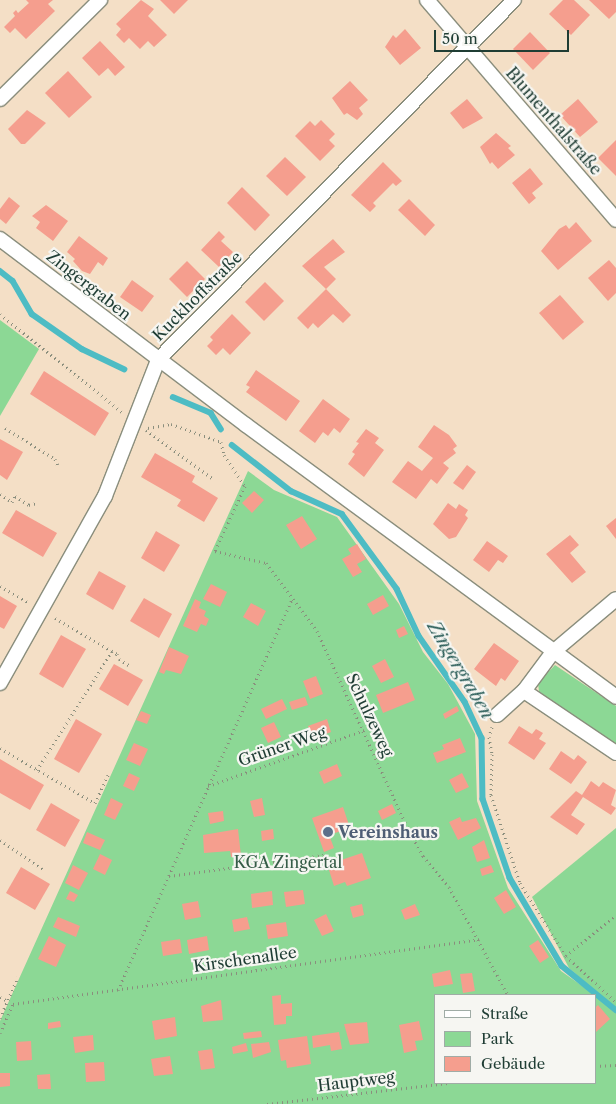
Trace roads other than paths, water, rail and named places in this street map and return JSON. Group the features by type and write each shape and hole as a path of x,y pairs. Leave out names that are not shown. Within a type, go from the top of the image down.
{"street":[{"path":"0,99 100,0"},
{"name":"Blumenthalstraße","path":"427,0 616,220"},
{"name":"Kuckhoffstraße","path":"0,683 87,531 106,493 158,360 514,0"},
{"name":"Zingergraben","path":"0,239 158,360 616,697"},
{"path":"497,715 524,692 553,652 616,599"},
{"path":"524,692 616,753"}],"waterway":[{"name":"Zingergraben","path":"0,271 13,281 32,314 82,349 124,369"},
{"name":"Zingergraben","path":"173,397 211,413 221,429"},
{"name":"Zingergraben","path":"232,445 291,491 342,514 397,589 419,636 465,702 482,738 483,799 510,878 562,966 616,1010"}],"place":[{"name":"Vereinshaus","path":"328,832"}],"park label":[{"name":"KGA Zingertal","path":"288,862"}]}
